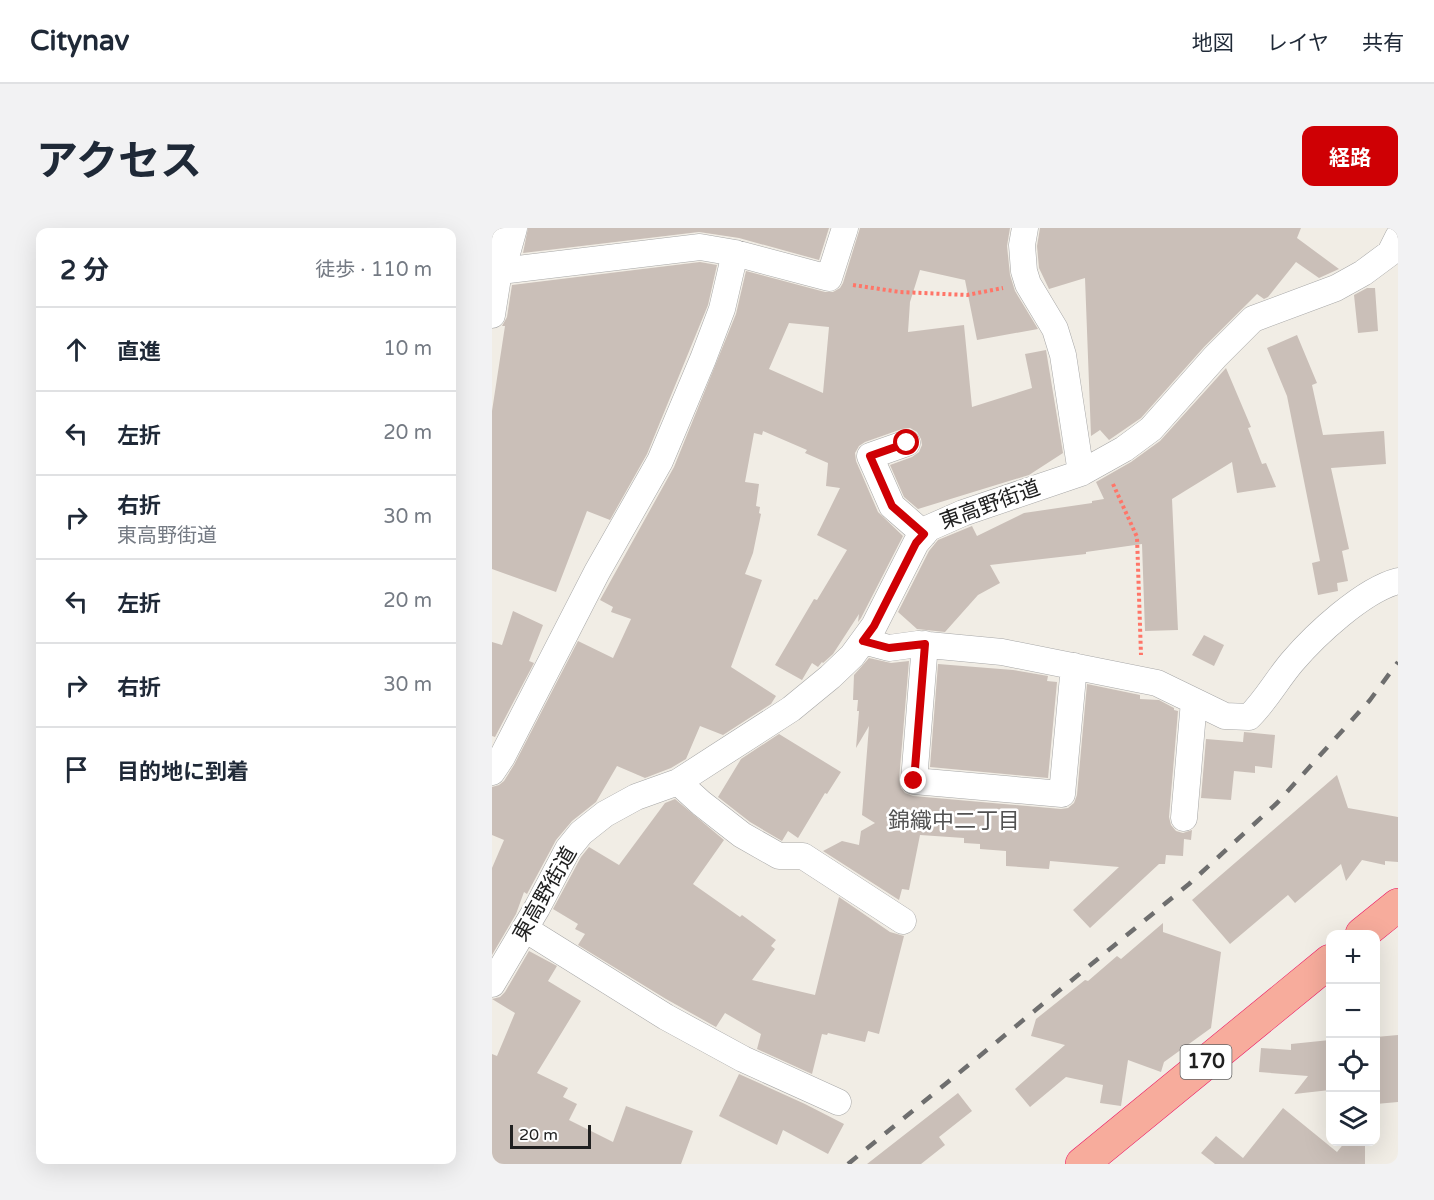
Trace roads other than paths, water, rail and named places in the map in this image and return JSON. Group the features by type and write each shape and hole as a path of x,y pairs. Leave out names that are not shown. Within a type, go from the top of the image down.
{"highway":[{"path":"1367,930 1398,905"},
{"name":"170","path":"1082,1164 1326,964"}],"street":[{"path":"492,315 495,271 511,228"},
{"path":"495,271 700,247 735,253 829,278 845,228"},
{"path":"1025,228 1022,245 1028,284 1055,329 1092,467"},
{"name":"東高野街道","path":"492,984 568,849 581,833 605,814 636,797 678,782 791,710 852,656 874,626 916,543 929,528 963,513 1092,467 1151,429 1215,357 1253,319 1336,288 1364,273 1390,253 1398,237"},
{"path":"492,772 502,757 597,572 660,461 722,309 735,253"},
{"path":"907,443 870,456 892,506 924,534"},
{"path":"863,641 889,648 925,644 1002,652 1074,666 1157,683 1225,716 1249,717 1266,700 1292,662 1332,623 1360,599 1384,585 1398,581"},
{"path":"925,644 914,781 1062,794 1074,666"},
{"path":"1184,818 1194,700"},
{"path":"678,782 742,835 778,856 803,856 903,921"},
{"path":"525,929 676,1022 743,1059 838,1102"}],"railway":[{"path":"848,1164 1189,884 1277,803 1370,700 1398,662"}],"district":[{"name":"錦織中二丁目","path":"954,821"}]}
